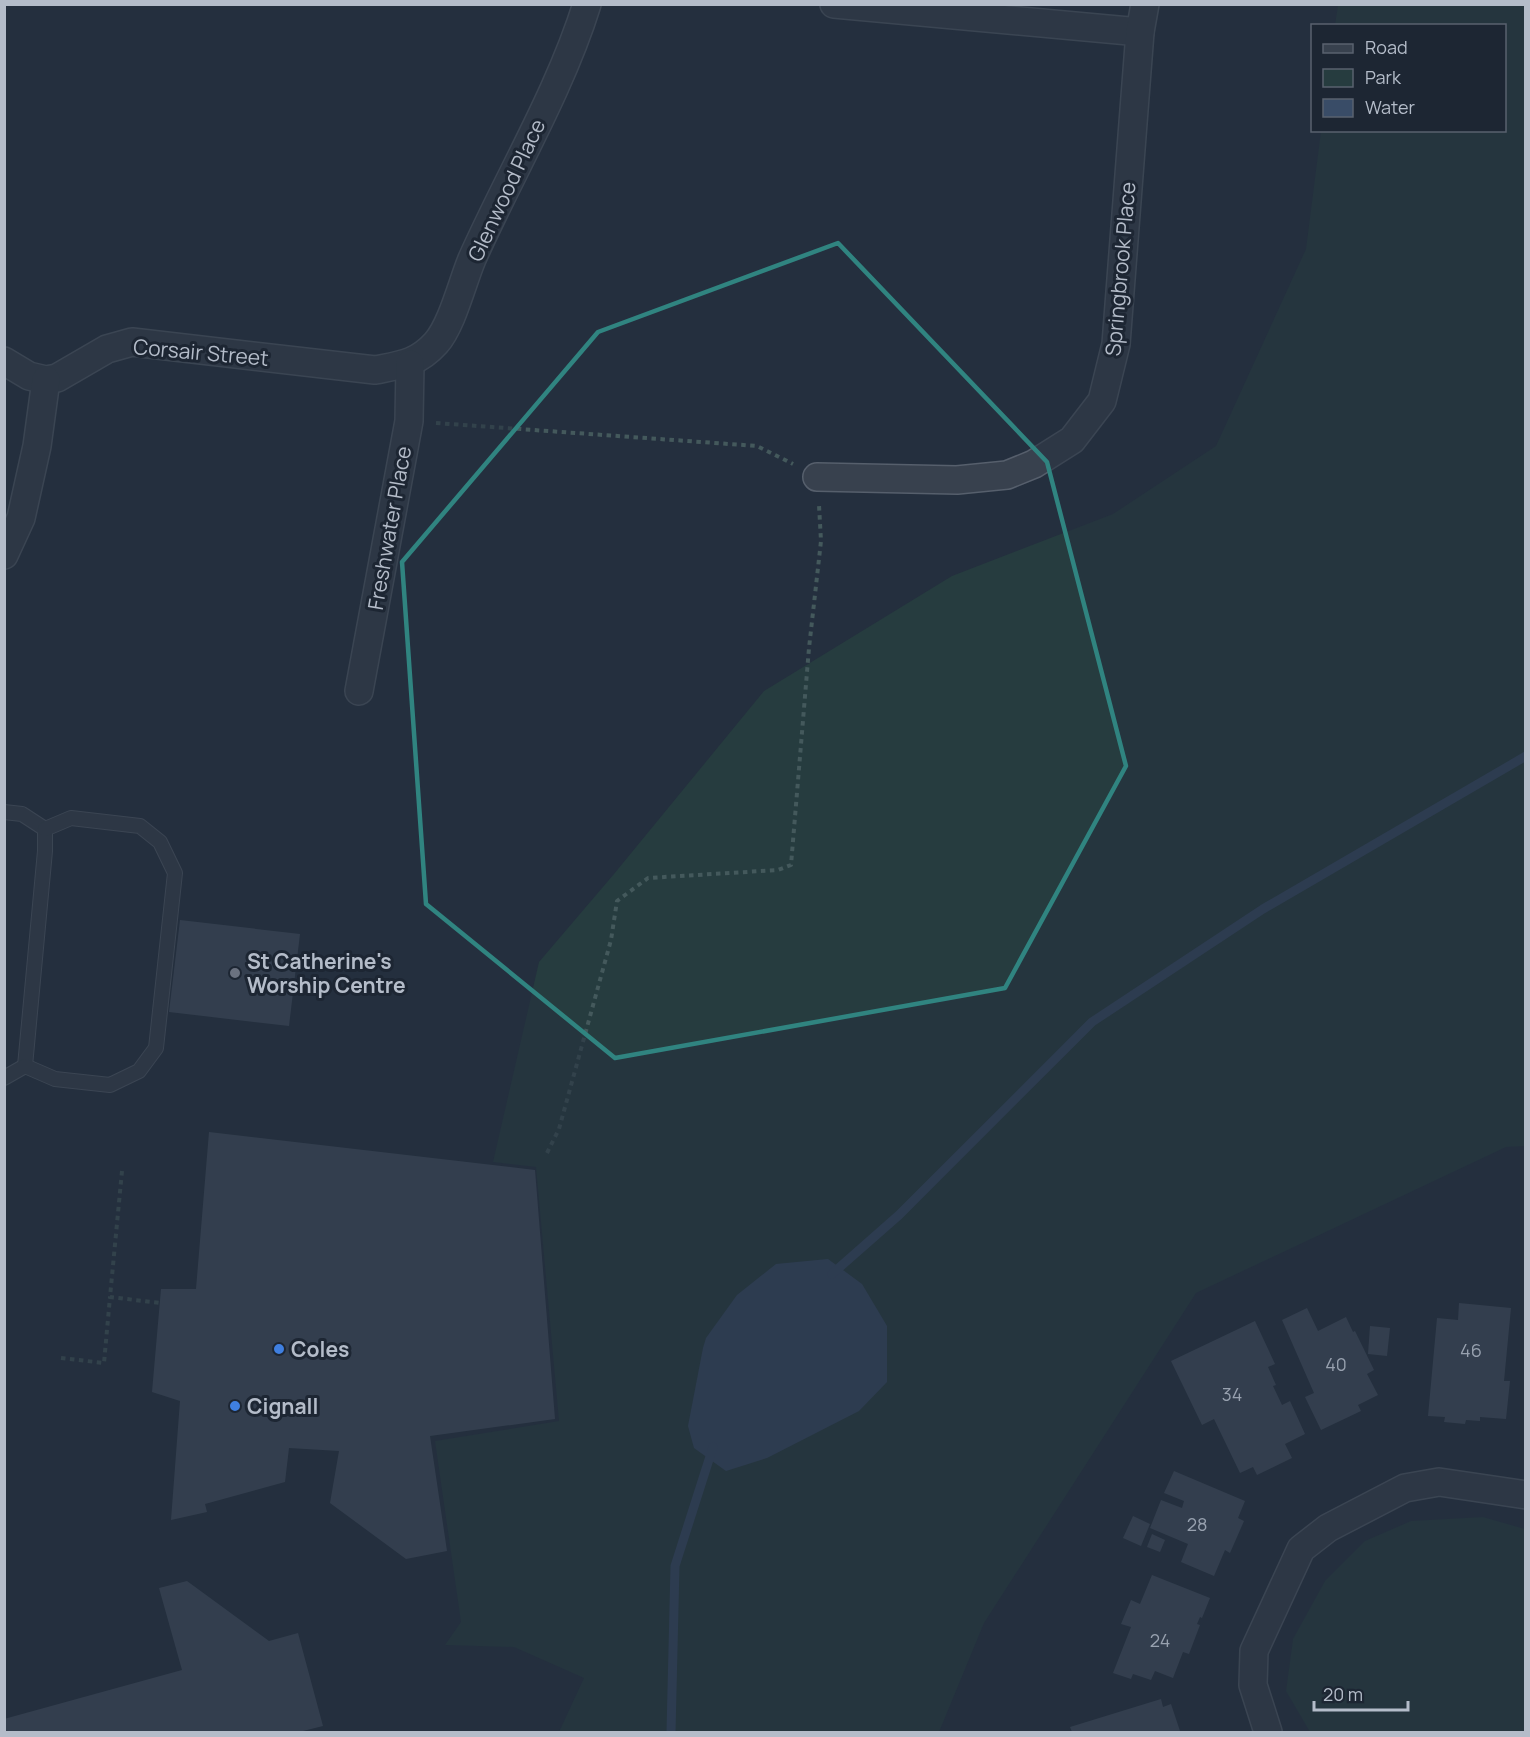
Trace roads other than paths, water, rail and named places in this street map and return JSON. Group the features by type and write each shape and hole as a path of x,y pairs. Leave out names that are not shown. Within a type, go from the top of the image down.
{"street":[{"name":"Glenwood Place","path":"410,364 436,343 452,314 471,261 568,57 587,4"},
{"path":"834,4 1140,32"},
{"name":"Springbrook Place","path":"817,477 957,480 1007,475 1034,464 1072,440 1102,401 1116,344 1140,32 1145,4"},
{"name":"Corsair Street","path":"46,380 57,378 107,349 132,342 375,370 410,364"},
{"path":"4,361 30,376 46,380 37,446 21,518 4,555"},
{"name":"Freshwater Place","path":"359,691 409,421 410,364"},
{"path":"1268,1732 1253,1685 1254,1651 1301,1549 1328,1528 1405,1488 1439,1482 1526,1495"}],"lane":[{"path":"4,812 22,814 45,829"},
{"path":"25,1066 55,1079 110,1085 139,1071 156,1048 175,873 160,842 140,826 71,818 45,829"},
{"path":"25,1066 45,851 45,829"},
{"path":"4,1078 25,1066"}],"water":[{"path":"828,1259 862,1284 887,1326 887,1382 859,1411 767,1458 726,1471 694,1448 688,1426 706,1338 737,1295 776,1264"}],"waterway":[{"path":"832,1274 899,1215 1092,1022 1263,909 1526,756"},
{"path":"671,1732 675,1566 713,1447"}],"place":[{"name":"St Catherine's Worship Centre","path":"235,973"},
{"name":"Coles","path":"279,1349"},
{"name":"Cignall","path":"235,1406"}]}
